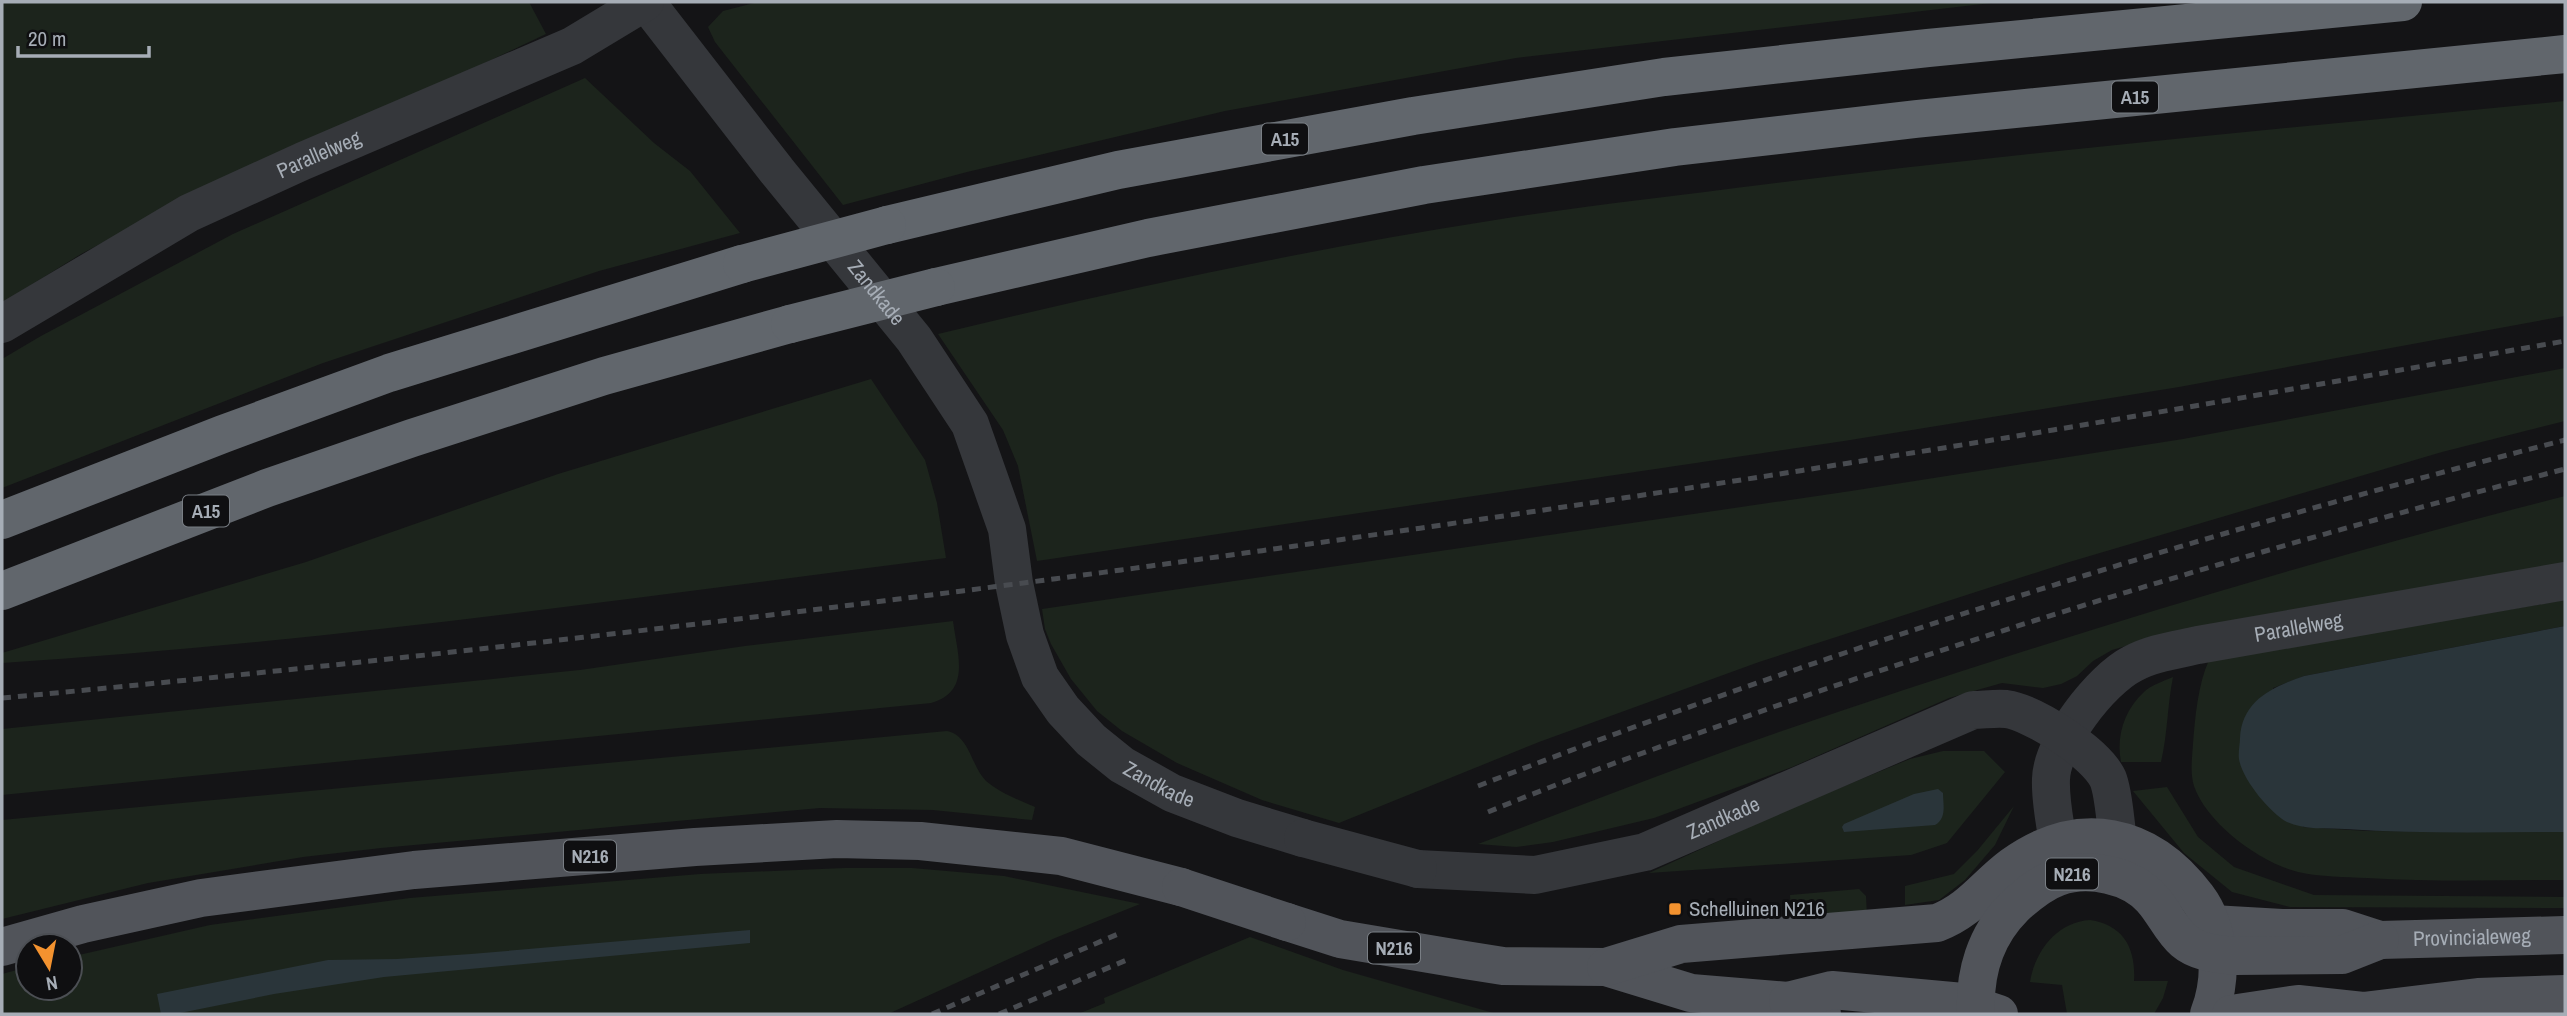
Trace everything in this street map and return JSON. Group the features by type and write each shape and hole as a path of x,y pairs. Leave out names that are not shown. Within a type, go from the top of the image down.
{"highway":[{"name":"A15","path":"2,520 389,373 742,264 887,225 1118,170 1413,116 1651,79 1928,48 2403,2"},
{"name":"A15","path":"2,591 255,493 412,438 604,376 790,324 1147,238 1411,187 1675,147 1916,119 2565,54"}],"main road":[{"name":"N216","path":"2,947 83,924 201,898 414,870 695,847 836,839 920,841 1061,856 1181,887 1340,939 1503,965 1606,967 1691,993 1805,1007 1832,990 1984,1011 1976,985 1981,962 1991,938 2007,915 2058,860 2086,837 2118,839 2142,848 2168,865 2201,902 2215,939 2195,949 2183,941 2152,898 2136,884 2117,876 2074,874 2058,860 2033,852 2010,867 1972,904 1953,917 1937,923 1681,944 1606,967"},
{"name":"Provincialeweg","path":"2215,939 2282,928 2343,928 2380,940 2565,935"},
{"path":"2209,1014 2214,1002 2215,939"},
{"path":"2231,1014 2298,1004 2359,1013 2478,997 2565,994"}],"street":[{"name":"Parallelweg","path":"2,324 189,213 303,161 572,46 645,2"},
{"name":"Zandkade","path":"645,2 914,340 970,424 1007,529 1014,583 1026,635 1040,677 1063,710 1091,740 1122,765 1172,793 1237,818 1418,869 1535,875 1644,852 1973,710 2005,709 2048,726 2100,767 2109,780 2118,839"},
{"name":"Parallelweg","path":"2065,738 2107,681 2131,664 2154,654 2565,581"},
{"path":"2058,860 2051,776 2065,738"}],"shaded area":[{"path":"2,2 529,2 546,34 449,80 221,180 81,254 2,303"},
{"path":"758,2 2000,2 1516,58 1225,111 967,172 843,205 715,42 708,27 723,11"},
{"path":"585,78 654,143 690,171 740,233 599,271 323,363 2,488 2,359 233,234"},
{"path":"2565,101 2565,316 2179,387 1844,441 1037,561 1018,466 1003,430 938,334 1281,258 1420,232 1558,211 1967,161"},
{"path":"2565,368 2565,421 2442,452 2066,563 1759,662 1539,742 1339,823 1262,800 1177,763 1122,731 1097,711 1071,679 1045,629 1042,609 1851,491 2183,439"},
{"path":"871,379 925,460 937,503 946,558 357,632 2,663 2,653 306,562 558,474"},
{"path":"2565,496 2565,563 2140,642 2112,650 2093,661 2077,676 2061,684 2043,688 2002,683 1949,698 1792,767 1654,818 1553,842 1516,847 1478,844 1741,745 1973,667 2268,577"},
{"path":"2565,600 2565,626 2304,676 2273,688 2303,827 2367,831 2565,832 2565,880 2416,880 2298,872 2268,860 2237,840 2223,828 2201,800 2194,786 2192,760 2198,701 2209,660"},
{"path":"953,621 959,658 957,681 944,698 931,703 2,795 2,729 580,670 745,646"},
{"path":"2565,626 2565,832 2400,832 2301,826 2280,818 2258,795 2245,776 2239,757 2242,725 2246,714 2261,697 2281,685 2304,676"},
{"path":"2173,677 2161,762 2121,762 2121,734 2131,707 2147,690"},
{"path":"947,731 961,739 986,781 1003,793 1035,807 1032,820 933,810 820,808 381,848 303,857 148,883 2,919 2,820"},
{"path":"1943,751 1984,751 2005,772 1947,843 1911,855 1649,873 1786,810 1910,759"},
{"path":"2167,787 2198,837 2234,867 2314,895 2565,897 2565,908 2290,907 2232,892 2184,853 2133,791"},
{"path":"1938,789 1943,793 1944,811 1935,825 1844,832 1844,824 1914,794"},
{"path":"2014,806 1995,845 1965,880 1939,900 1905,905 1905,886 1954,874"},
{"path":"912,868 1004,876 1140,904 1055,938 888,1014 2,1014 2,974 14,971 14,1002 84,1002 84,954 210,925 410,898 700,874"},
{"path":"1859,889 1866,896 1867,916 1791,910 1790,895"},
{"path":"2090,920 2112,927 2126,940 2133,959 2134,981 2168,981 2154,1014 2067,1014 2062,985 2030,982 2042,949 2050,940 2067,926"},
{"path":"750,930 750,943 384,977 274,994 175,1014 161,1014 157,994 328,960 471,954"},
{"path":"1250,937 1343,970 1497,1014 1078,1014 1105,1003 1104,998"}],"railway":[{"path":"2,698 239,675 715,622 1189,561 1899,455 2565,341"},
{"path":"1478,786 1745,687 2016,597 2290,515 2565,440"},
{"path":"1488,812 1667,744 1972,641 2366,522 2565,469"},
{"path":"932,1014 1118,934"},
{"path":"999,1014 1129,959"}],"place":[{"name":"Schelluinen N216","path":"1675,909"}]}
